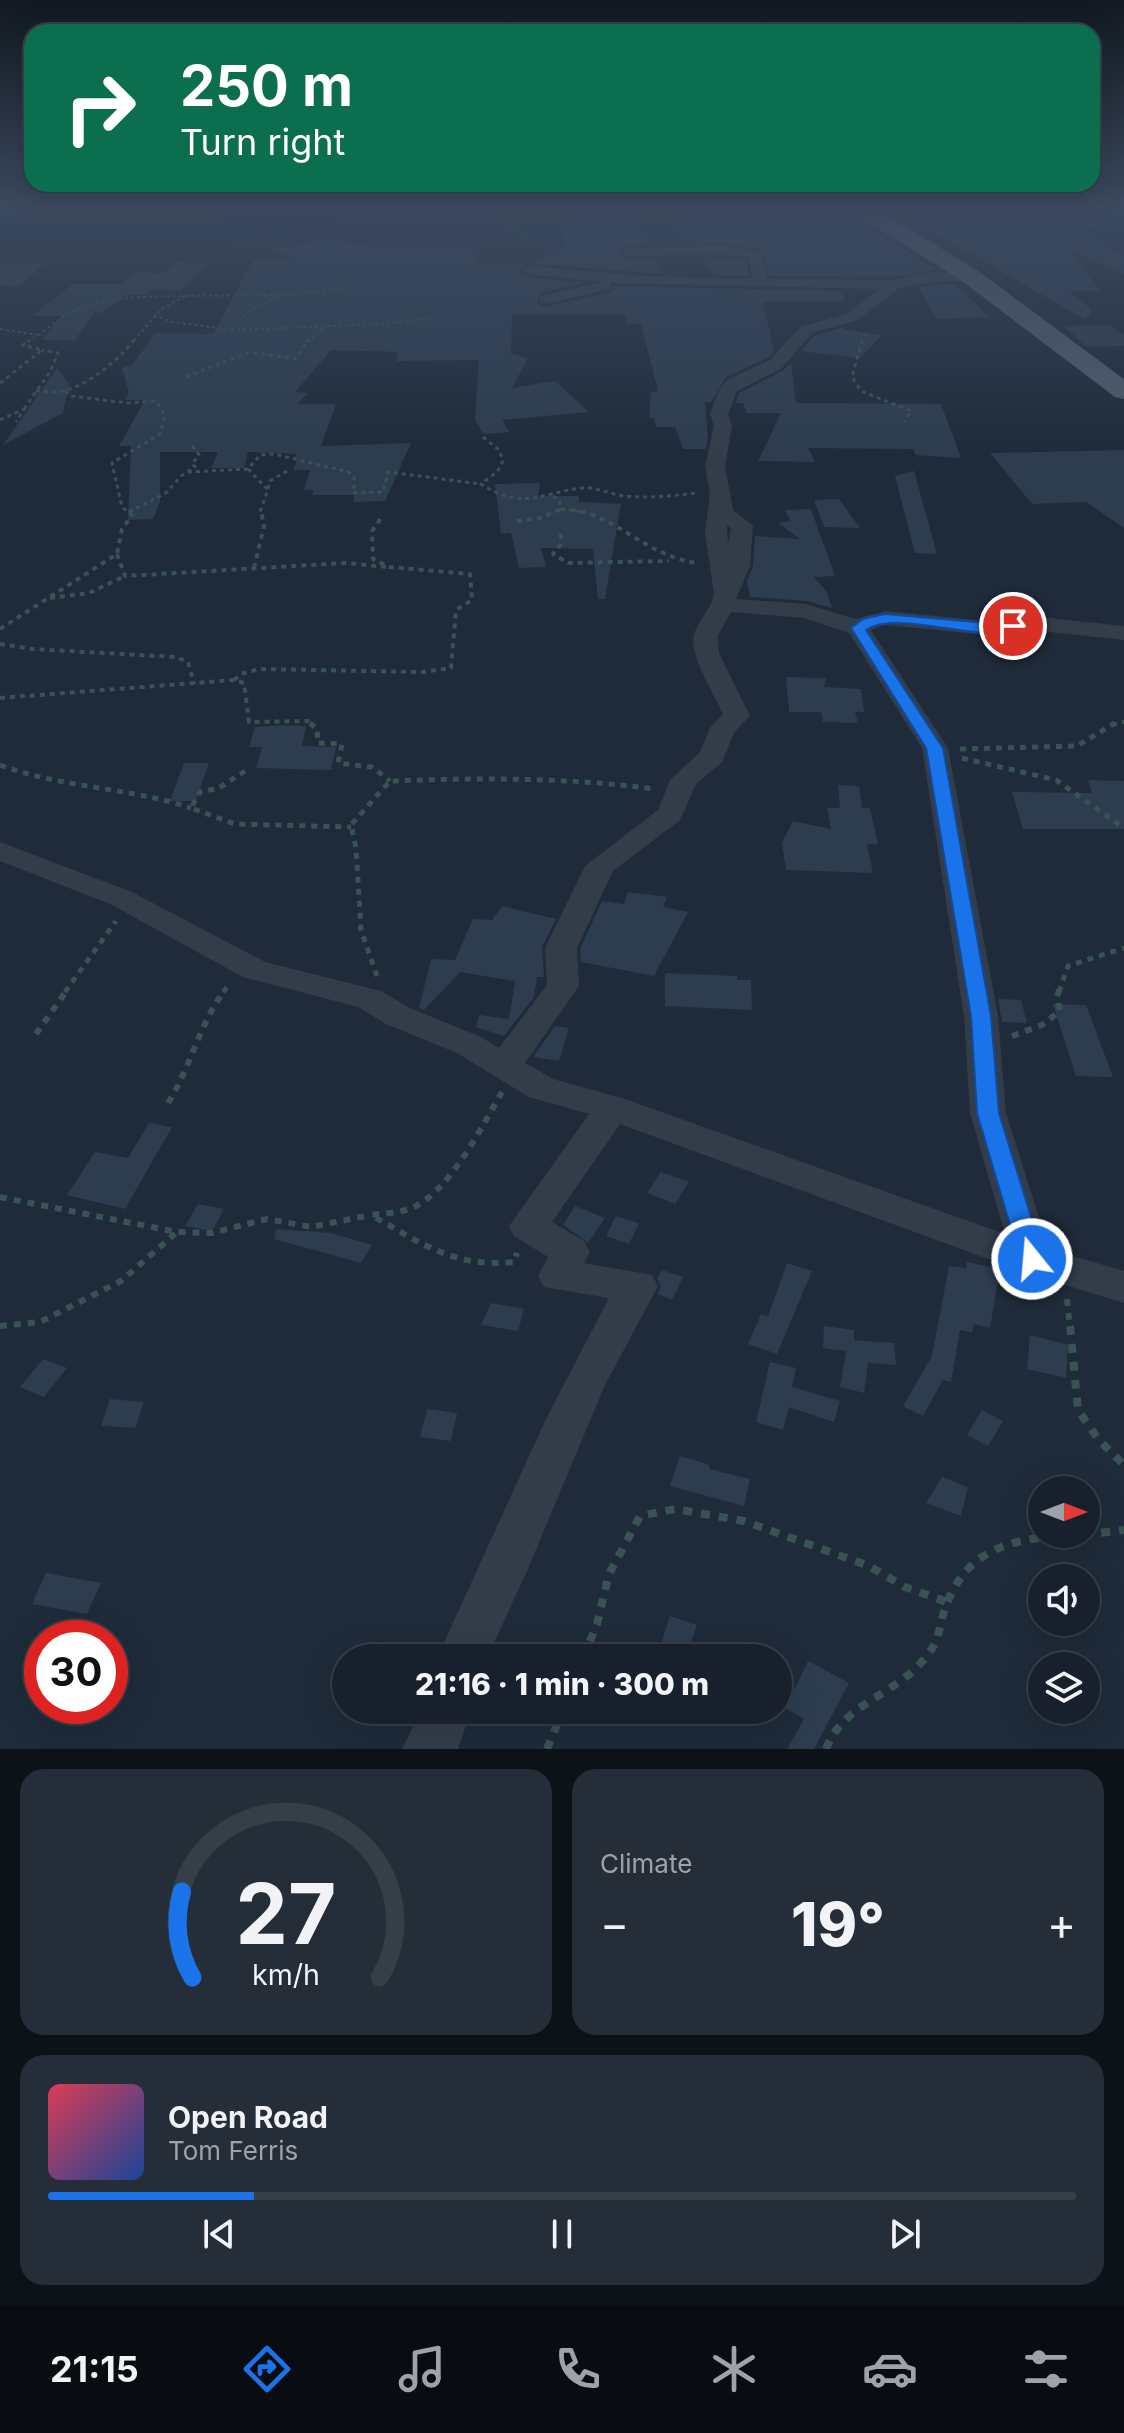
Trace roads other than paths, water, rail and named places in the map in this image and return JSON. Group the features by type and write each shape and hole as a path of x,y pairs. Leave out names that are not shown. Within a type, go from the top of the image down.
{"main road":[{"path":"986,288 1124,391"}],"street":[{"path":"546,299 605,288"},
{"path":"509,1068 563,986 561,948 600,866 670,814 684,780 712,756 723,728 737,716 707,653 706,635 740,565 737,541 742,526 723,513 715,466 723,426 719,414 728,390 733,384 776,364 806,330 852,317 891,288"},
{"path":"719,488 716,532 724,598"},
{"path":"724,598 759,609 806,611 858,628 935,748 983,1041 988,1113 1032,1259"},
{"path":"858,628 885,618 986,628 1040,624 1124,633"},
{"path":"0,851 121,898 254,970 369,999 398,1016 469,1045 541,1088 612,1108 1032,1259 1124,1287"},
{"path":"466,1644 471,1627 508,1562 542,1475 602,1347 638,1286 558,1276 570,1252 528,1226 612,1108"},
{"path":"428,1749 441,1724"}]}
